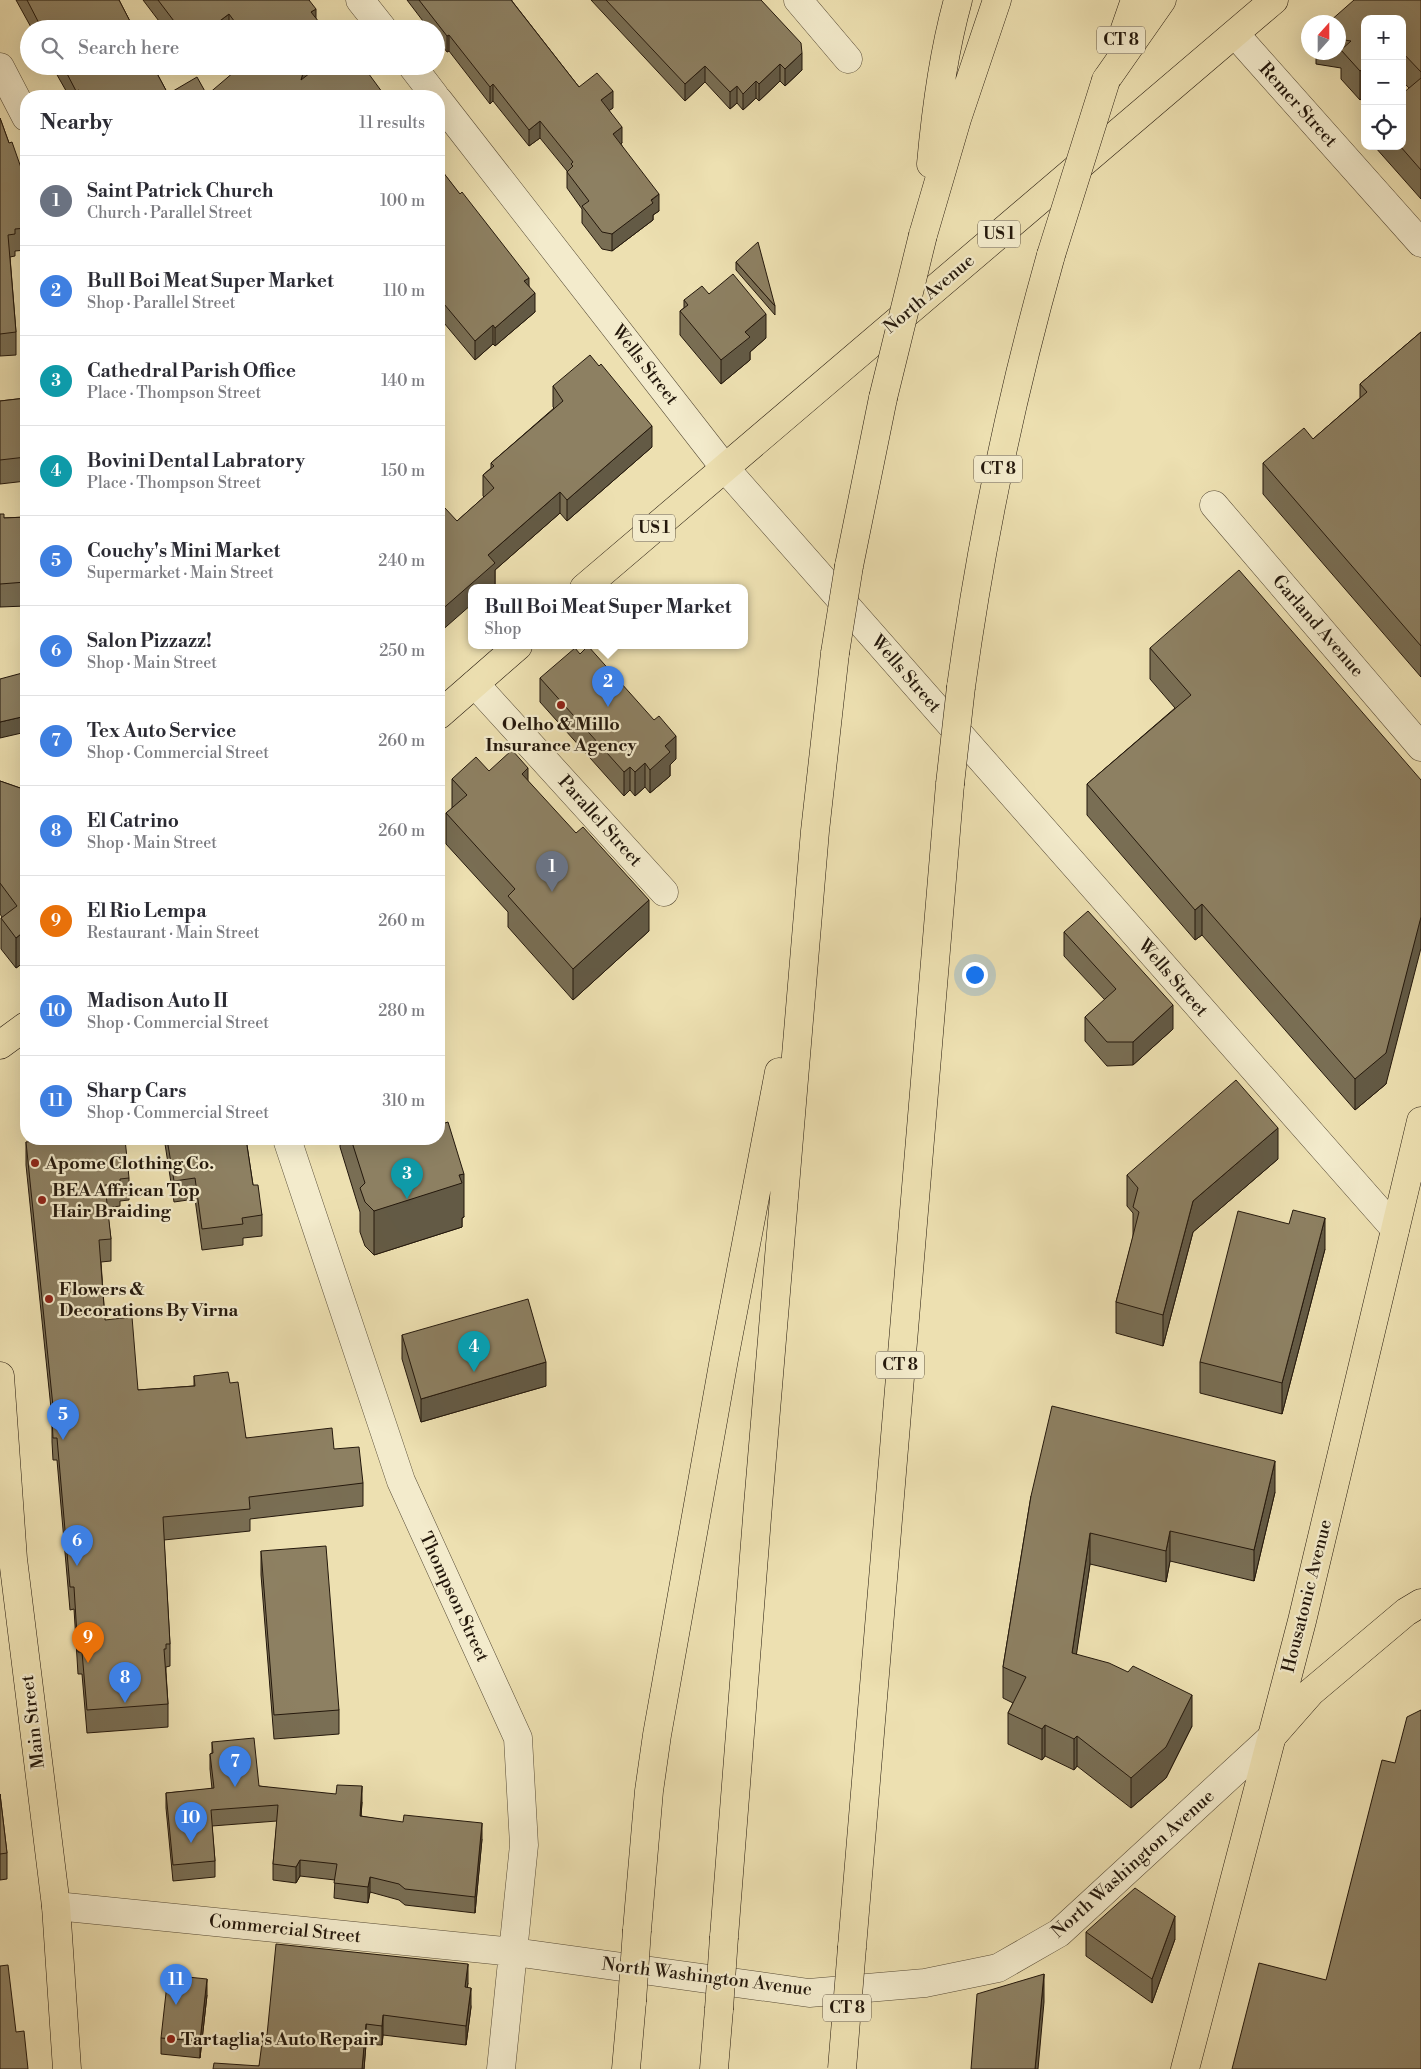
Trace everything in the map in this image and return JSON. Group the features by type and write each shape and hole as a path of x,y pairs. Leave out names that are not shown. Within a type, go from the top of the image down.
{"main road":[{"path":"923,234 938,97 958,0"},
{"path":"714,2069 806,934 824,738 835,653 849,566 883,398 923,234 957,119 997,0"},
{"name":"CT 8","path":"842,2069 950,784 961,687 982,551 1001,455 1051,255 1106,80 1135,0"},
{"path":"1106,80 1162,0"},
{"name":"North Avenue","path":"589,584 1274,0"},
{"path":"445,710 515,649"},
{"path":"626,2069 649,1790 657,1735 729,1332 806,934"},
{"path":"0,1045 20,1030"},
{"name":"Housatonic Avenue","path":"1185,2069 1304,1612 1421,1121"},
{"name":"Main Street","path":"0,1376 7,1560 56,1906 67,2069"},
{"name":"North Washington Avenue","path":"1272,1737 1311,1692 1406,1612 1421,1602"}],"street":[{"path":"360,0 376,20"},
{"path":"798,0 848,59"},
{"name":"Remer Street","path":"1235,34 1421,243"},
{"path":"0,67 20,105"},
{"path":"419,75 430,90"},
{"name":"Wells Street","path":"445,109 724,467 1395,1230"},
{"name":"Garland Avenue","path":"1214,505 1421,747"},
{"name":"Parallel Street","path":"475,684 664,892"},
{"name":"Thompson Street","path":"289,1145 401,1481 518,1738 524,1845 501,2069"},
{"name":"North Washington Avenue","path":"514,1952 808,1993 925,1983 998,1968 1059,1933 1272,1737"},
{"name":"Commercial Street","path":"56,1906 514,1952"}],"building":[{"path":"27,0 119,0 129,20 37,20"},
{"path":"158,0 309,0 316,9 311,12 317,20 233,20 229,14 221,20 173,20"},
{"path":"419,0 511,0 579,87 597,73 613,91 601,100 622,127 613,134 659,194 651,200 653,203 612,234 602,232 582,206 589,201 567,172 573,166 571,164 573,162 540,121 529,130 493,84 490,87 449,35 447,36 445,33 445,20 435,20"},
{"path":"606,0 761,0 801,43 802,53 785,69 780,64 759,84 756,81 743,94 737,86 730,92 705,66 685,84"},
{"path":"1354,0 1421,0 1421,72 1406,56 1406,15 1361,15 1360,71 1346,56 1346,46 1351,41 1346,40 1346,15 1337,15"},
{"path":"68,75 158,75 166,90 79,90 75,90"},
{"path":"230,75 302,75 301,80 307,75 370,75 381,90 213,90"},
{"path":"197,77 204,90 175,90"},
{"path":"1421,78 1421,170 1404,150 1406,150 1406,91"},
{"path":"0,118 9,143 12,142 20,165 20,229 15,229 15,234 8,235 16,332 0,334"},
{"path":"445,175 460,194 462,192 529,278 524,281 535,293 495,328 493,325 475,341 445,305"},
{"path":"758,242 775,306 736,262"},
{"path":"733,274 766,314 745,332 750,337 721,360 680,311 688,305 684,300 702,286 709,294"},
{"path":"1421,332 1421,646 1263,463 1304,428 1313,439 1367,392 1360,384"},
{"path":"590,355 599,366 601,364 652,426 567,500 560,492 488,555 495,563 471,584 468,584 468,587 445,607 445,508 457,521 494,488 483,475 494,466 491,463 563,401 553,386"},
{"path":"20,399 20,458 0,460 0,401"},
{"path":"0,514 4,514 4,518 20,517 20,582 0,584"},
{"path":"1239,570 1421,780 1421,917 1386,1053 1355,1079 1202,904 1195,910 1087,784 1191,695 1150,648"},
{"path":"574,649 580,654 585,649 591,649 654,720 659,716 676,736 665,746 670,752 650,770 645,763 635,772 630,767 624,772 540,678"},
{"path":"20,674 20,717 0,722 0,679"},
{"path":"512,750 528,768 522,774 576,833 583,827 649,900 573,969 508,896 515,889 446,813 467,795 452,779 476,757 489,771"},
{"path":"0,781 20,788 20,935 16,938 1,918 17,906 0,883"},
{"path":"1088,911 1173,1005 1133,1042 1107,1042 1085,1017 1116,989 1064,932"},
{"path":"1236,1080 1278,1128 1193,1201 1163,1315 1116,1302 1139,1212 1133,1207 1138,1188 1127,1175"},
{"path":"448,1122 464,1174 459,1175 462,1183 374,1211 365,1202 360,1188 365,1183 353,1145 445,1145 445,1123"},
{"path":"26,1145 126,1145 129,1178 120,1179 120,1184 105,1185 111,1239 99,1240 105,1320 132,1317 138,1390 195,1386 194,1376 228,1372 230,1383 238,1382 246,1438 332,1428 334,1449 359,1447 363,1483 249,1497 250,1509 163,1517 170,1644 166,1644 166,1649 164,1649 168,1704 87,1710 82,1652 78,1652 74,1587 70,1587 57,1438 53,1438 52,1419 54,1416"},
{"path":"168,1145 247,1145 253,1185 258,1185 262,1215 242,1218 243,1224 202,1229 195,1178 174,1181"},
{"path":"1293,1210 1325,1218 1282,1383 1200,1362 1238,1211 1289,1224"},
{"path":"528,1299 546,1362 421,1399 402,1335"},
{"path":"1052,1406 1275,1461 1254,1550 1170,1531 1166,1551 1090,1533 1072,1653 1109,1663 1128,1672 1133,1666 1192,1695 1166,1747 1131,1778 1077,1736 1074,1739 1045,1725 1042,1729 1008,1713 1026,1677 1003,1667 1031,1496"},
{"path":"326,1546 339,1710 274,1715 261,1551"},
{"path":"1421,1710 1421,2069 1232,2069 1259,1963 1326,1980 1382,1760 1395,1763 1407,1717"},
{"path":"254,1738 259,1786 336,1794 337,1785 362,1786 360,1816 403,1822 404,1815 482,1823 475,1897 405,1889 399,1884 370,1877 368,1887 334,1883 337,1864 300,1860 296,1867 273,1864 278,1805 211,1810 215,1861 173,1865 166,1793 214,1788 210,1754 213,1753 212,1742"},
{"path":"0,1794 7,1853 0,1854"},
{"path":"1135,1888 1175,1916 1152,1979 1086,1932"},
{"path":"276,1944 468,1964 465,1987 471,1988 466,2026 383,2015 382,2026 366,2024 362,2069 213,2069 214,2063 259,2066 263,2035 267,2035"},
{"path":"8,1965 16,2032 24,2031 28,2069 0,2069 0,1966"},
{"path":"1044,1974 1035,2069 971,2069 977,1994"},
{"path":"168,1975 207,1979 200,2041 161,2038"}],"place":[{"name":"Oelho & Millo Insurance Agency","path":"561,705"},
{"name":"Bull Boi Meat Super Market","path":"608,707"},
{"name":"Saint Patrick Church","path":"552,892"},
{"name":"Apome Clothing Co.","path":"35,1163"},
{"name":"Cathedral Parish Office","path":"407,1199"},
{"name":"BEA Affrican Top Hair Braiding","path":"42,1200"},
{"name":"Flowers & Decorations By Virna","path":"49,1299"},
{"name":"Bovini Dental Labratory","path":"474,1372"},
{"name":"Couchy's Mini Market","path":"63,1440"},
{"name":"Salon Pizzazz!","path":"77,1566"},
{"name":"El Rio Lempa","path":"88,1663"},
{"name":"El Catrino","path":"125,1703"},
{"name":"Tex Auto Service","path":"235,1787"},
{"name":"Madison Auto II","path":"191,1843"},
{"name":"Sharp Cars","path":"176,2005"},
{"name":"Tartaglia's Auto Repair","path":"171,2039"}]}
